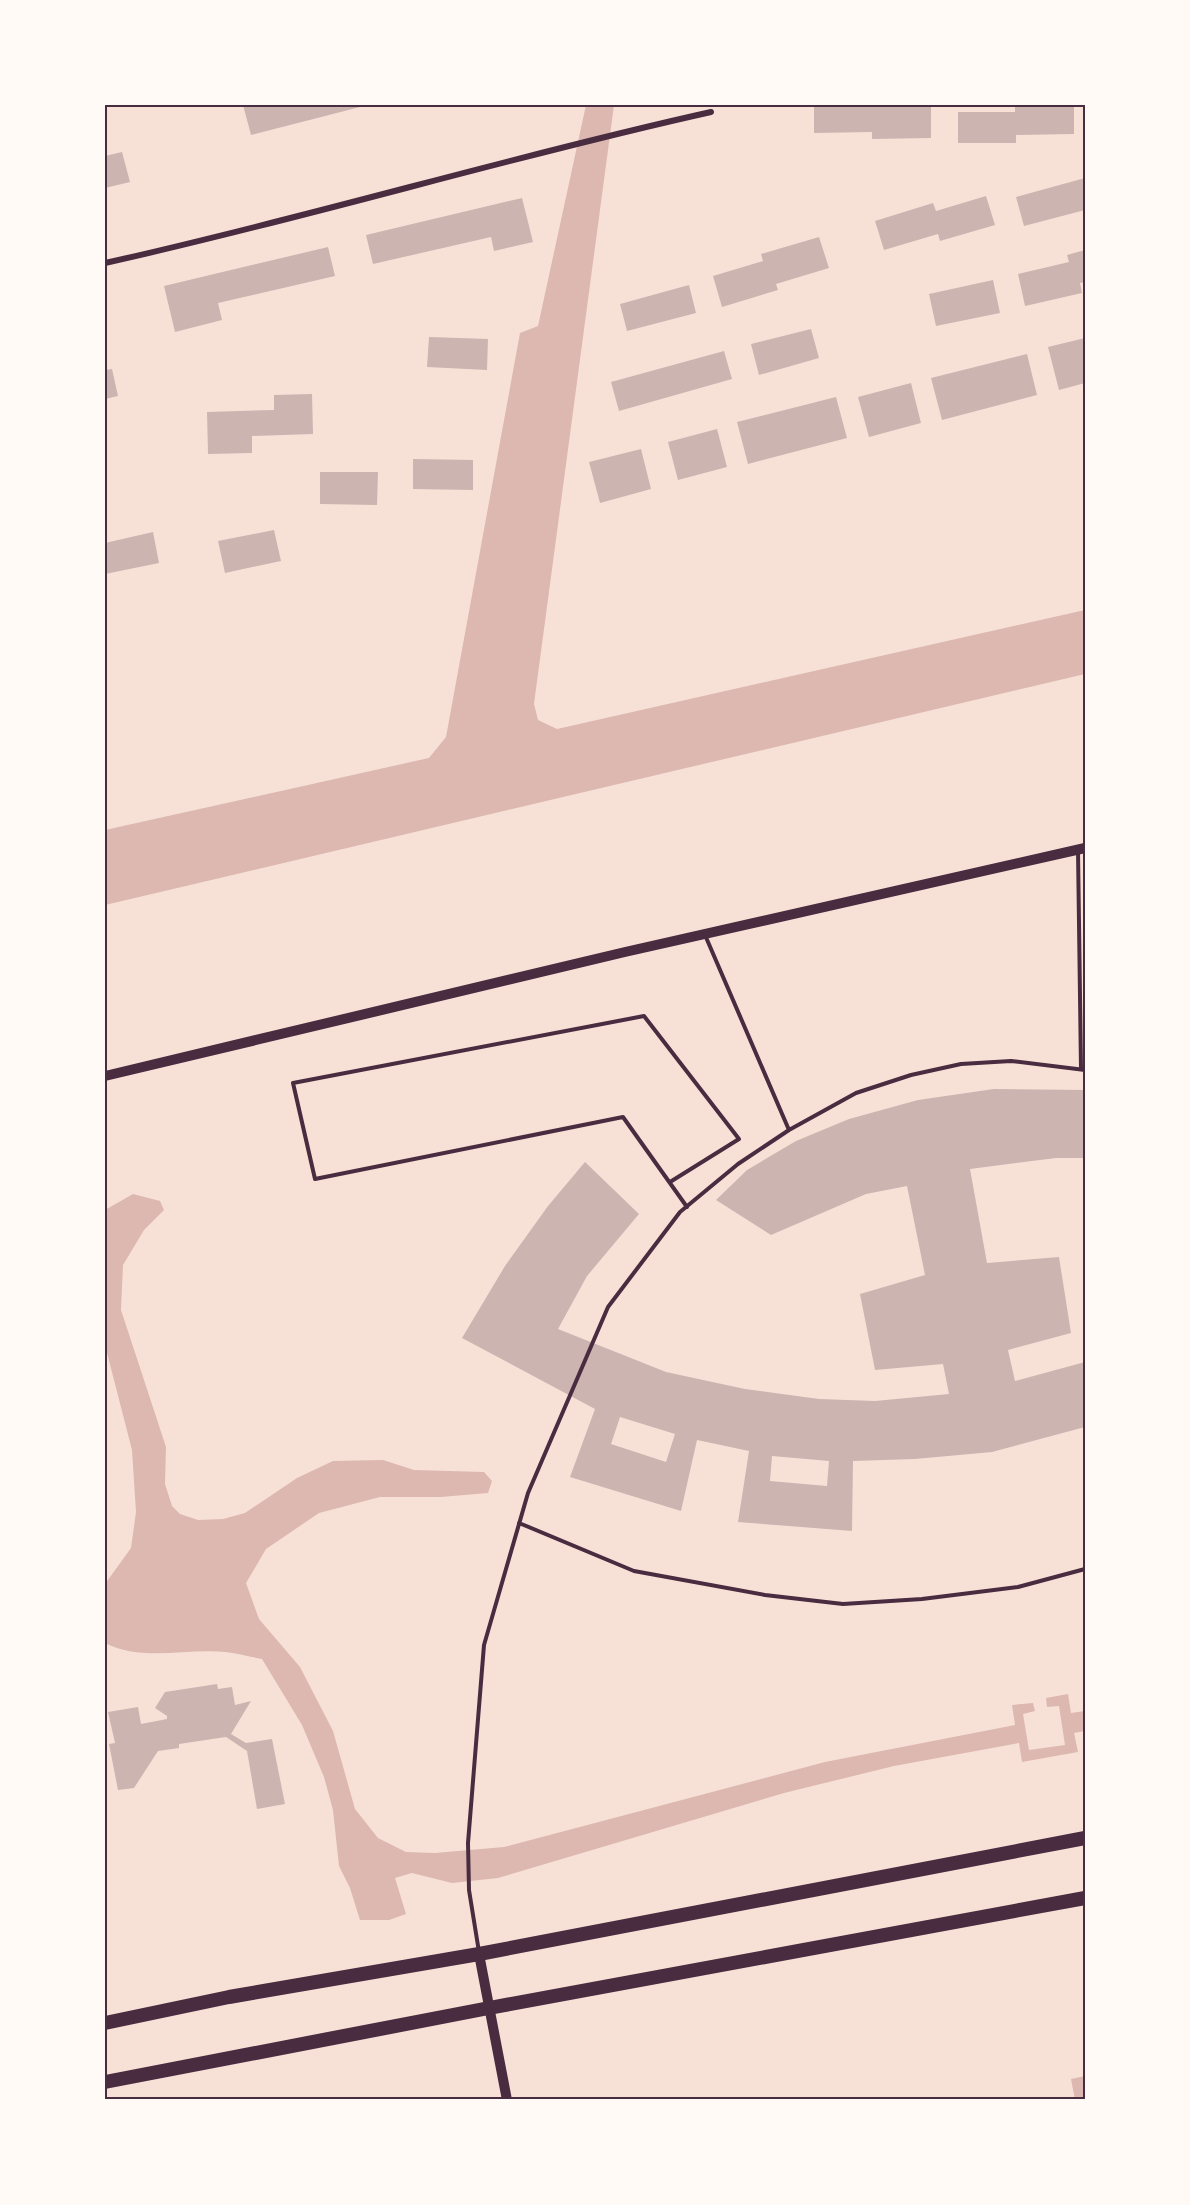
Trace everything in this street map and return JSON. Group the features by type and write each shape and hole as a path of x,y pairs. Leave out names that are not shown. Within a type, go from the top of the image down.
{"main road":[{"path":"105,2023 229,1997 479,1954 1085,1838"},
{"path":"105,2082 489,2008 1085,1898"}],"street":[{"path":"105,263 198,242 562,146 711,112"},
{"path":"105,1076 704,934 1081,848"},
{"path":"479,1954 507,2100"}],"lane":[{"path":"479,1954 469,1890 468,1843 484,1645 528,1492 608,1307 680,1212 738,1164 789,1131 856,1093 960,1064 1011,1061 1083,1070 1081,848"},
{"path":"704,934 789,1131"},
{"path":"670,1182 739,1139 644,1016 293,1083 315,1179 623,1117 687,1207"},
{"path":"519,1523 634,1571 765,1595 843,1604 922,1599 1018,1587 1085,1569"}],"shaded area":[{"path":"586,105 614,105 534,704 538,720 557,729 1085,610 1085,674 105,905 105,830 429,758 446,737 520,333 538,326"},
{"path":"133,1194 160,1201 164,1210 144,1230 123,1265 121,1310 166,1447 165,1484 172,1506 180,1514 198,1520 223,1519 245,1513 297,1478 333,1461 383,1460 414,1470 484,1472 492,1481 488,1493 441,1497 380,1497 319,1513 266,1549 246,1583 259,1619 300,1667 333,1731 355,1809 378,1838 406,1852 435,1853 504,1847 825,1762 1015,1725 1012,1705 1033,1703 1035,1711 1023,1714 1029,1750 1065,1745 1059,1706 1047,1707 1046,1698 1068,1694 1071,1713 1085,1711 1085,1731 1074,1733 1078,1752 1022,1762 1019,1743 894,1766 784,1793 498,1878 452,1883 412,1873 395,1878 406,1914 389,1920 360,1920 350,1888 339,1866 333,1810 324,1777 302,1725 262,1659 210,1651 134,1652 105,1643 105,1584 131,1548 136,1512 132,1450 105,1345 105,1210"},
{"path":"1085,2076 1085,2100 1075,2100 1071,2079"}],"building":[{"path":"243,105 364,105 364,106 251,135"},
{"path":"814,105 931,106 931,138 872,139 872,132 814,133"},
{"path":"1074,105 1074,134 1016,135 1016,143 958,143 958,112 1015,112 1015,106"},
{"path":"122,152 130,182 105,188 105,156"},
{"path":"1085,178 1085,210 1024,226 1016,197"},
{"path":"986,196 995,225 940,241 938,234 884,250 875,221 933,203 936,211"},
{"path":"522,198 533,242 494,251 491,237 373,264 366,235"},
{"path":"819,237 829,268 776,284 778,290 722,307 713,276 763,261 761,254"},
{"path":"328,247 335,276 218,303 222,320 175,332 164,286"},
{"path":"1085,250 1085,282 1080,283 1082,293 1025,306 1018,274 1069,262 1067,255"},
{"path":"993,280 1000,313 936,326 929,294"},
{"path":"689,285 696,313 627,331 620,304"},
{"path":"811,329 819,358 759,375 751,344"},
{"path":"429,337 488,339 487,370 427,367"},
{"path":"1085,338 1085,383 1059,390 1048,347"},
{"path":"724,351 732,379 619,411 611,382"},
{"path":"1027,354 1037,395 942,420 931,378"},
{"path":"112,369 118,396 105,399 105,370"},
{"path":"911,383 921,423 869,437 858,397"},
{"path":"312,394 313,434 252,436 252,453 208,454 207,412 274,410 274,395"},
{"path":"836,397 847,438 748,464 737,422"},
{"path":"717,429 727,467 678,480 668,442"},
{"path":"641,449 651,489 600,503 589,462"},
{"path":"413,459 473,460 473,490 413,489"},
{"path":"320,472 378,472 377,505 320,504"},
{"path":"274,530 281,561 225,573 218,541"},
{"path":"153,532 159,563 105,574 105,543"},
{"path":"994,1089 1085,1090 1085,1158 1056,1158 970,1169 987,1263 1059,1257 1071,1333 1008,1350 1015,1381 1085,1362 1085,1427 992,1452 915,1459 853,1461 852,1531 738,1522 749,1451 697,1440 681,1511 570,1477 595,1409 462,1338 505,1266 548,1206 585,1162 639,1214 587,1276 558,1329 666,1372 745,1389 819,1399 875,1401 949,1394 943,1364 875,1370 860,1294 925,1275 907,1186 866,1194 771,1235 716,1200 747,1170 796,1141 849,1119 918,1100","holes":["620,1417 675,1434 666,1462 611,1444","772,1456 829,1461 827,1486 770,1481"]},
{"path":"217,1684 218,1689 232,1687 235,1705 251,1701 231,1734 246,1743 272,1739 285,1804 257,1809 247,1751 226,1737 179,1744 179,1748 158,1751 134,1788 118,1790 109,1744 115,1743 108,1712 138,1707 141,1724 167,1719 167,1716 155,1708 165,1692"}]}
